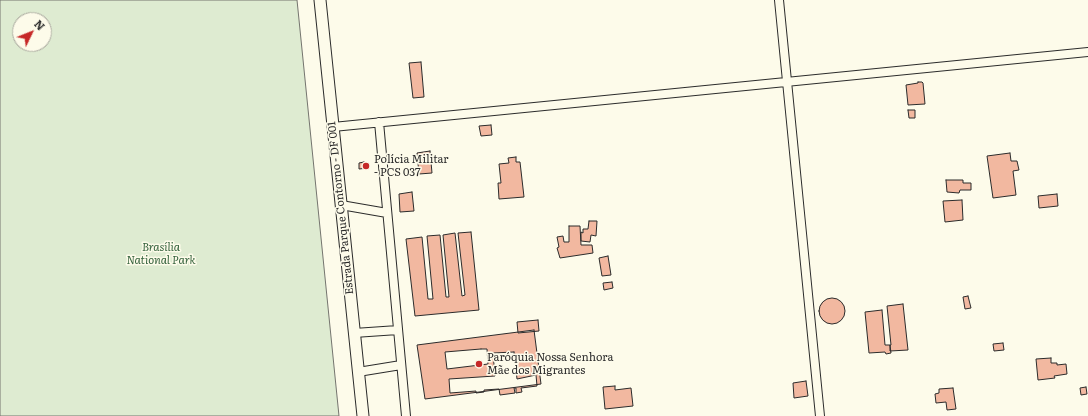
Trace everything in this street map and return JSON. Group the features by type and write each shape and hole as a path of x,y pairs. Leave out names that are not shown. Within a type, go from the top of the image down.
{"main road":[{"name":"Estrada Parque Contorno - DF 001","path":"320,0 363,416"}],"street":[{"path":"779,0 820,416"},
{"path":"333,127 1088,52"},
{"path":"379,122 406,416"},
{"path":"341,205 387,213"},
{"path":"354,333 398,330"},
{"path":"358,372 401,365"}],"green space":[{"name":"Brasília National Park","path":"0,0 297,0 339,416 0,416"}],"building":[{"path":"421,62 424,97 413,98 409,63"},
{"path":"918,82 923,83 925,104 908,105 906,85"},
{"path":"908,110 915,110 915,118 909,118"},
{"path":"491,125 492,135 481,136 479,126"},
{"path":"430,151 432,173 419,174 417,153"},
{"path":"1010,153 1011,161 1017,161 1019,170 1013,171 1016,195 993,198 987,156"},
{"path":"516,157 516,162 520,162 524,197 499,199 498,183 501,183 499,164 509,163 508,158"},
{"path":"359,163 367,163 368,168 359,169"},
{"path":"946,180 963,180 963,183 971,183 971,190 960,190 959,193 947,192"},
{"path":"412,192 414,211 400,212 399,194"},
{"path":"1057,194 1058,206 1039,208 1038,196"},
{"path":"962,200 963,220 945,222 943,201"},
{"path":"589,221 597,221 596,236 591,235 590,242 581,241 581,232 583,233 583,229 588,229"},
{"path":"569,226 580,226 581,245 592,245 593,253 560,258 557,248 559,247 557,237 563,236 564,242 569,242"},
{"path":"471,232 479,310 415,316 406,239 422,237 428,299 433,299 427,236 440,235 446,297 449,297 443,235 455,233 462,296 465,295 458,233"},
{"path":"608,256 611,275 602,276 599,258"},
{"path":"612,282 613,288 604,290 603,283"},
{"path":"968,296 971,308 965,309 963,297"},
{"path":"832,298 841,302 845,311 841,320 832,324 823,320 819,311 823,302"},
{"path":"903,304 908,350 890,351 891,345 887,306"},
{"path":"882,310 885,345 890,345 891,353 869,353 865,312"},
{"path":"538,320 539,331 518,333 517,322"},
{"name":"Paróquia Nossa Senhora Mãe dos Migrantes","path":"534,330 541,384 425,399 417,345"},
{"path":"1003,343 1004,350 994,351 993,344"},
{"path":"487,349 488,364 447,369 445,352"},
{"path":"514,352 517,379 536,375 537,386 521,388 522,392 516,393 516,388 514,388 515,393 500,395 499,389 484,390 484,392 476,393 476,391 450,393 449,379 495,376 493,353"},
{"path":"1051,358 1051,363 1057,363 1057,365 1066,364 1067,374 1054,376 1055,378 1038,380 1036,359"},
{"path":"806,381 808,396 794,398 793,383"},
{"path":"615,386 615,390 631,388 633,406 605,409 603,387"},
{"path":"1086,387 1087,394 1081,395 1080,388"},
{"path":"953,388 956,409 947,410 946,402 936,403 935,394 939,393 939,389"}],"place":[{"name":"Polícia Militar - PCS 037","path":"366,166"},
{"name":"Paróquia Nossa Senhora Mãe dos Migrantes","path":"479,364"}]}
